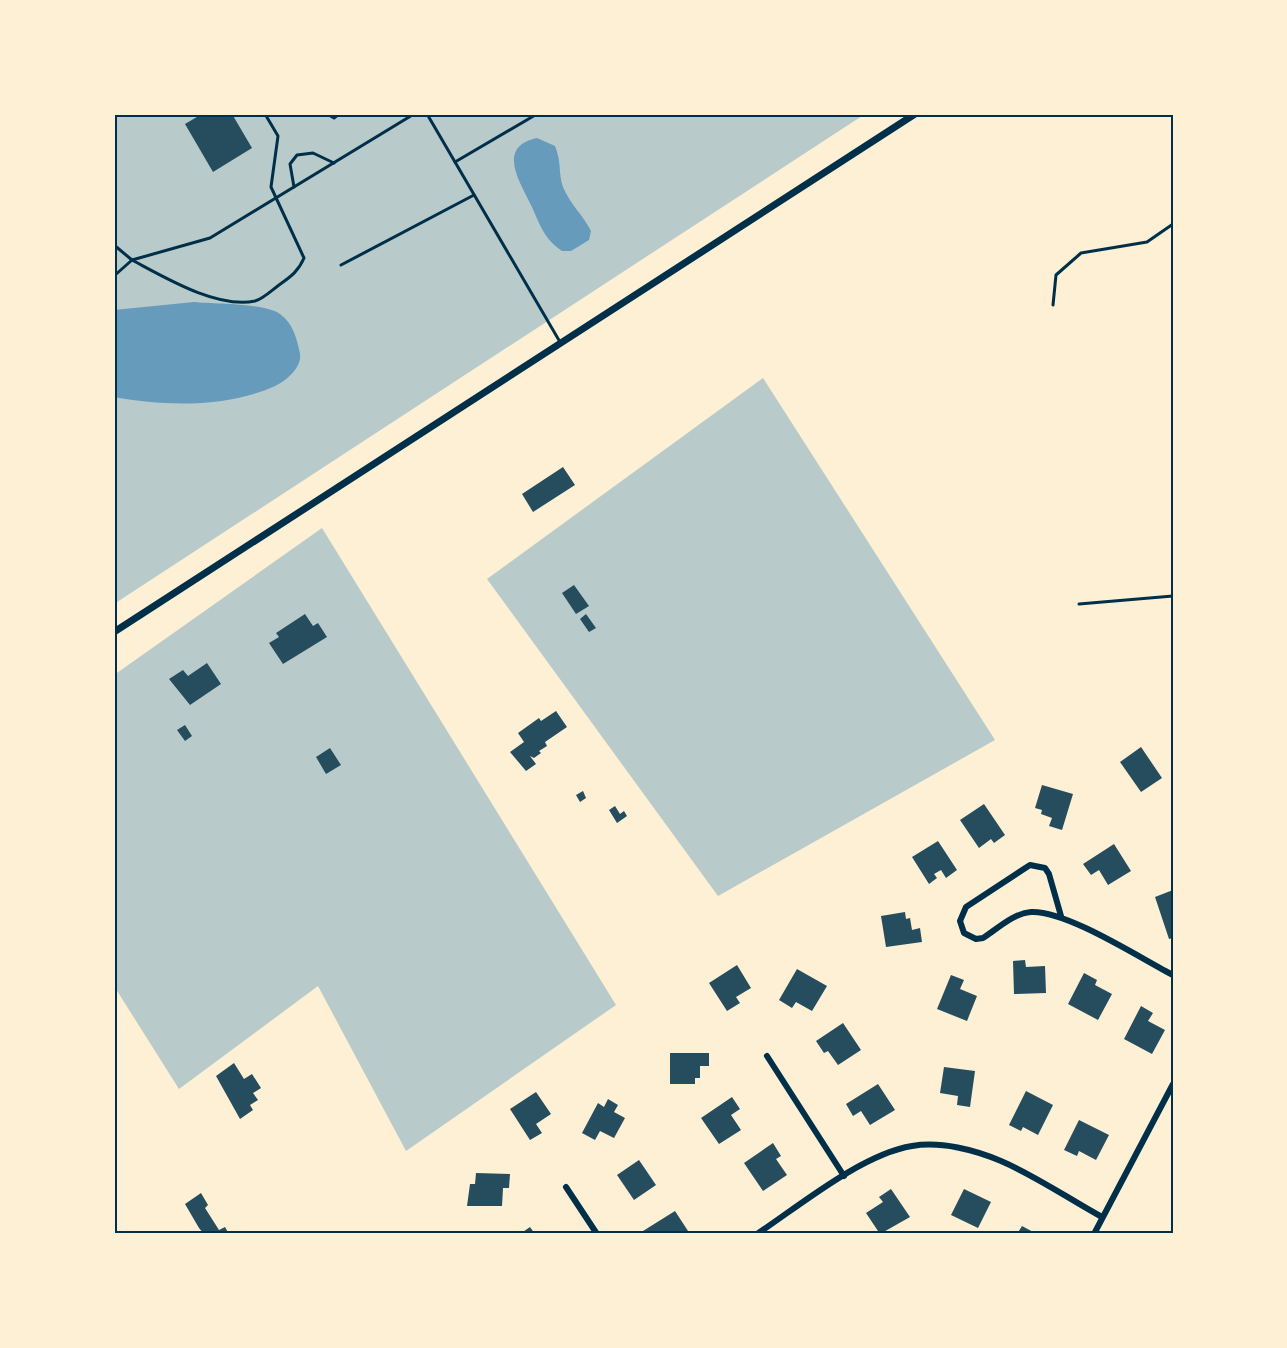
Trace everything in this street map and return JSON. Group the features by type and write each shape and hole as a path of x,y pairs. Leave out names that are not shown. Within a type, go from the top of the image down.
{"street":[{"path":"114,632 915,114"},
{"path":"1060,916 1049,874 1045,868 1030,865 966,907 960,921 964,933 976,939 983,938 1022,914 1032,912 1060,916 1173,975"},
{"path":"767,1056 844,1176"},
{"path":"1094,1234 1173,1084"},
{"path":"757,1234 844,1176 893,1150 912,1146 942,1145 985,1155 1004,1163 1102,1217"},
{"path":"566,1187 597,1234"}],"lane":[{"path":"114,245 132,260 176,283 207,295 235,301 257,300 298,270 303,258 271,187 278,136 265,114"},
{"path":"327,114 334,118 339,114"},
{"path":"114,276 132,260 210,238 414,114"},
{"path":"428,114 561,344"},
{"path":"456,162 537,114"},
{"path":"294,188 290,174 292,158 303,153 313,153 334,163"},
{"path":"341,265 474,195"},
{"path":"1053,305 1056,275 1081,253 1147,243 1173,224"},
{"path":"1079,604 1173,596"}],"shaded area":[{"path":"114,114 865,114 114,604"},
{"path":"763,378 995,740 718,896 487,579"},
{"path":"322,528 616,1005 406,1151 318,986 179,1089 114,986 114,675"}],"water":[{"path":"537,138 555,146 563,187 591,231 589,240 571,251 562,251 546,236 517,176 514,157 517,149"},
{"path":"194,302 251,306 273,310 280,314 294,332 300,354 296,369 283,382 273,387 234,399 174,403 114,397 114,310"}],"building":[{"path":"202,114 232,114 252,148 213,172 185,124"},
{"path":"563,467 575,485 533,512 522,494"},
{"path":"574,585 589,606 576,614 562,593"},
{"path":"305,614 313,626 318,623 327,637 283,664 269,643 279,637 276,633"},
{"path":"586,614 596,628 589,632 580,619"},
{"path":"207,663 221,684 190,705 169,679 183,670 188,676"},
{"path":"556,711 567,727 545,742 547,746 539,751 541,753 534,758 530,756 536,764 526,771 510,752 524,742 518,733 539,718 541,721"},
{"path":"185,725 192,736 185,741 177,730"},
{"path":"1141,747 1162,778 1141,792 1120,762"},
{"path":"330,748 341,765 326,774 316,757"},
{"path":"1042,785 1073,794 1062,830 1049,826 1052,818 1041,814 1042,810 1035,808"},
{"path":"583,791 586,798 580,802 576,795"},
{"path":"984,804 1005,835 994,843 991,839 979,848 960,820"},
{"path":"615,806 620,814 624,811 627,816 617,823 609,810"},
{"path":"938,841 957,870 946,878 941,870 934,874 937,878 929,884 912,857"},
{"path":"1114,844 1131,871 1108,885 1099,870 1091,875 1083,864"},
{"path":"1173,890 1173,938 1169,939 1155,897"},
{"path":"905,912 906,919 910,918 912,930 920,928 922,942 886,947 881,916"},
{"path":"1025,960 1026,967 1045,966 1046,993 1014,994 1013,961"},
{"path":"737,965 751,988 736,997 740,1003 727,1011 709,983"},
{"path":"797,969 827,986 812,1011 796,1002 792,1008 779,1000"},
{"path":"1084,973 1097,980 1095,985 1112,994 1098,1020 1068,1004"},
{"path":"951,975 964,980 960,989 977,996 967,1021 937,1009"},
{"path":"1141,1006 1153,1013 1148,1021 1165,1030 1152,1054 1124,1039"},
{"path":"843,1023 861,1050 838,1065 828,1051 824,1053 816,1041"},
{"path":"670,1053 709,1053 709,1066 700,1066 700,1078 695,1078 695,1084 670,1084"},
{"path":"234,1063 244,1079 252,1074 261,1088 253,1093 258,1100 250,1105 253,1110 240,1119 216,1076"},
{"path":"944,1067 975,1071 970,1107 957,1105 958,1096 940,1093"},
{"path":"878,1084 895,1110 870,1125 861,1111 853,1116 846,1104"},
{"path":"1026,1091 1053,1105 1038,1135 1023,1127 1021,1131 1009,1125"},
{"path":"536,1092 551,1114 536,1124 542,1133 530,1140 510,1109"},
{"path":"732,1097 740,1109 731,1115 741,1130 719,1144 701,1118"},
{"path":"608,1099 618,1105 614,1112 625,1118 614,1138 600,1131 595,1140 582,1133 598,1103 604,1107"},
{"path":"1079,1120 1109,1135 1096,1160 1079,1151 1077,1156 1064,1150"},
{"path":"773,1143 781,1156 776,1159 787,1175 763,1191 744,1163"},
{"path":"639,1160 656,1185 634,1200 617,1175"},
{"path":"476,1173 510,1174 509,1188 503,1188 502,1206 467,1206 470,1184 475,1184"},
{"path":"891,1189 910,1217 880,1234 866,1213 883,1202 879,1197"},
{"path":"964,1189 991,1202 978,1228 951,1215"},
{"path":"201,1193 208,1205 205,1208 219,1230 225,1227 229,1234 204,1234 199,1228 185,1204"},
{"path":"675,1211 690,1234 645,1234 643,1231"},
{"path":"1022,1226 1037,1234 1017,1234"},
{"path":"530,1227 535,1234 520,1234"}]}
